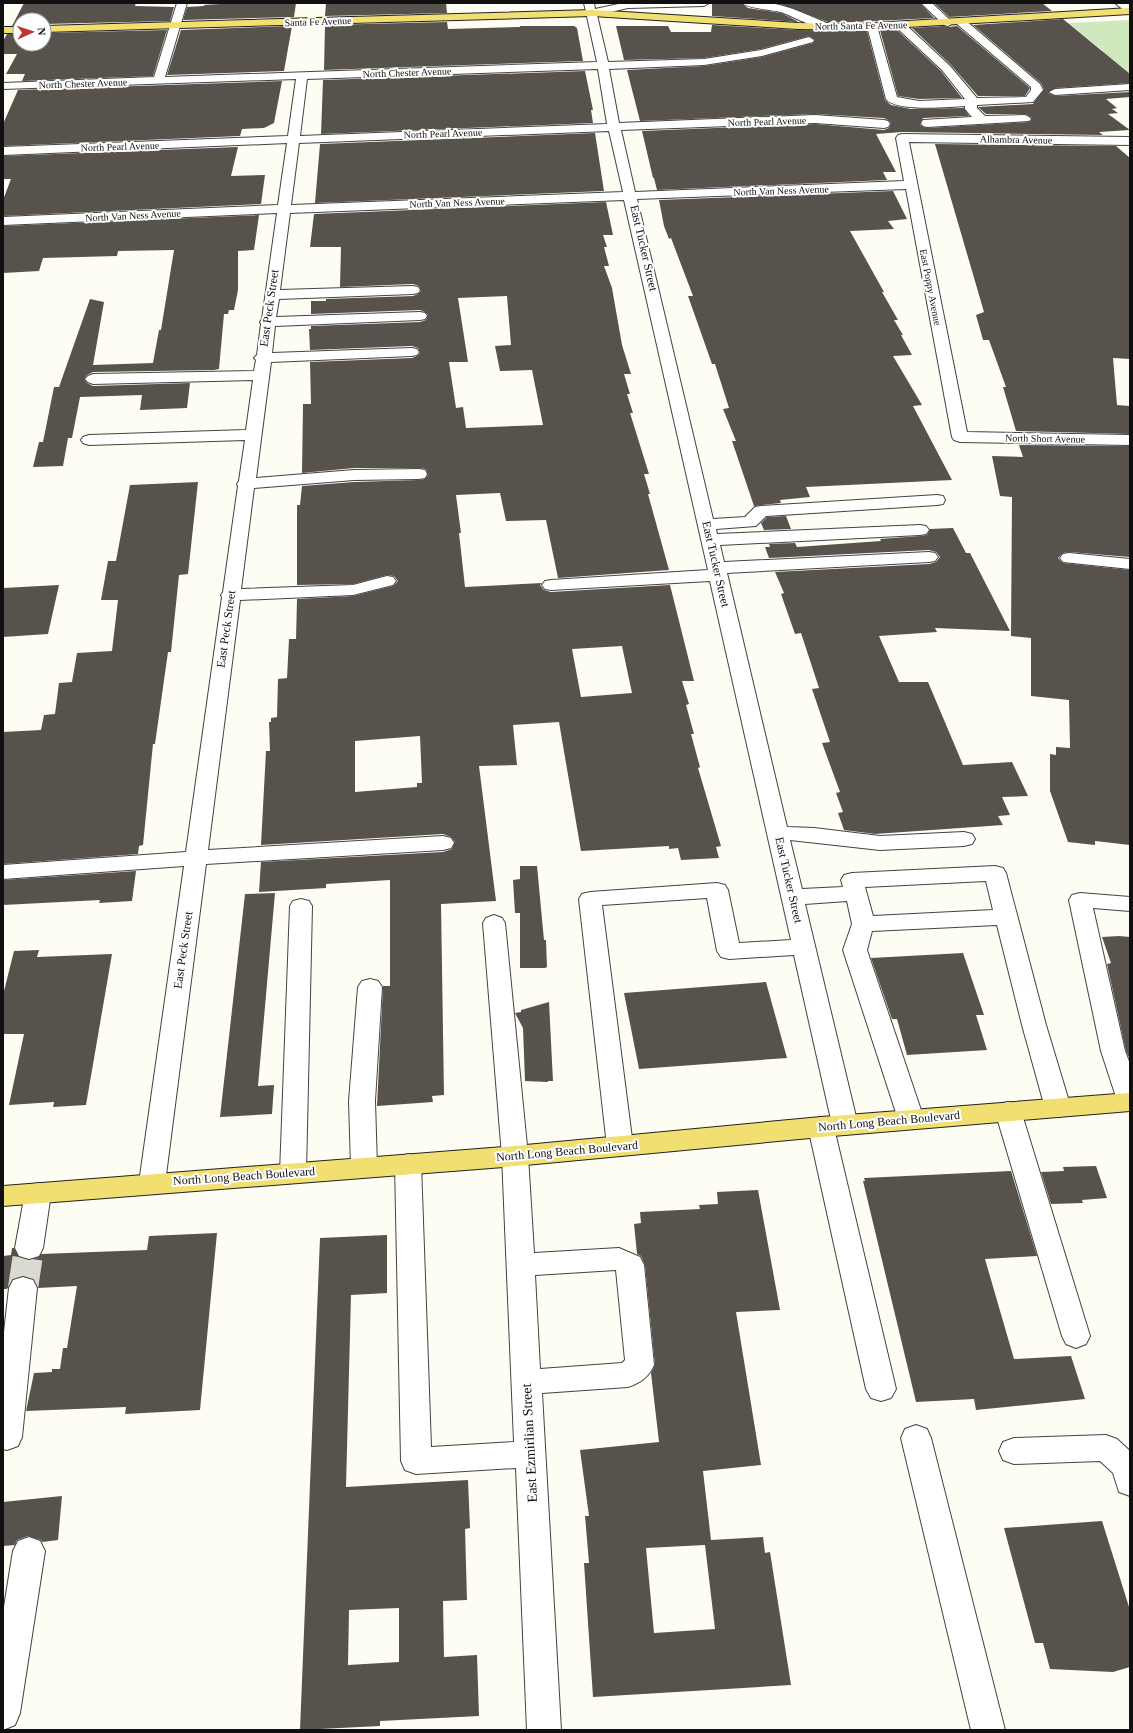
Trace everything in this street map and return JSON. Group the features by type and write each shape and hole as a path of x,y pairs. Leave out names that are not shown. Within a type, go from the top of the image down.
{"main road":[{"name":"Santa Fe Avenue","path":"52,29 174,26 591,8"},
{"name":"North Santa Fe Avenue","path":"591,8 641,15 825,26 948,23 1130,11"},
{"name":"North Long Beach Boulevard","path":"3,1196 152,1183 515,1156 911,1119 1130,1101"}],"street":[{"path":"159,80 182,3"},
{"path":"591,8 628,5 704,3"},
{"path":"747,3 770,7 803,16 825,26"},
{"path":"926,3 948,23"},
{"path":"1120,3 1130,11"},
{"name":"East Tucker Street","path":"591,8 614,126 632,196 804,947 833,1126 881,1389"},
{"path":"872,26 892,99 900,103 911,104 1029,100 1037,90 1036,86 961,22"},
{"path":"900,25 924,45 947,68 971,97 971,109 982,120"},
{"name":"North Chester Avenue","path":"3,86 704,62 762,53 809,40"},
{"name":"East Peck Street","path":"152,1183 282,209 294,139 302,75"},
{"path":"1055,92 1130,87"},
{"path":"927,123 1025,119"},
{"name":"North Pearl Avenue","path":"3,151 614,126 815,120 884,124"},
{"name":"Alhambra Avenue","path":"902,138 1130,141"},
{"name":"East Poppy Avenue","path":"902,138 960,436"},
{"name":"North Van Ness Avenue","path":"3,221 911,185"},
{"path":"271,295 413,290"},
{"path":"267,322 420,316"},
{"path":"93,379 261,366 412,352"},
{"path":"90,440 252,435"},
{"name":"North Short Avenue","path":"960,436 1130,440"},
{"path":"245,484 282,482 368,473 419,474"},
{"path":"709,532 750,522 761,511 937,500"},
{"path":"709,532 920,530"},
{"path":"551,585 929,557"},
{"path":"1070,558 1130,564"},
{"path":"230,596 353,590 387,581"},
{"path":"778,833 814,835 880,843 964,839"},
{"path":"3,872 195,858 442,843"},
{"path":"911,1119 855,950 863,924 852,880 996,873 1034,1025 1058,1108"},
{"path":"620,1146 590,899 717,890 729,952 804,947"},
{"path":"793,897 856,893"},
{"path":"1130,904 1080,900 1113,1051 1130,1101"},
{"path":"293,1173 301,906"},
{"path":"863,924 1007,917"},
{"name":"East Ezmirlian Street","path":"494,923 515,1156 544,1730"},
{"path":"364,1167 362,1101 370,987"},
{"path":"1008,1111 1076,1336"},
{"path":"408,1164 416,1461 530,1454"},
{"path":"29,1248 38,1193"},
{"path":"520,1265 619,1259 630,1264 640,1365 628,1375 526,1382"},
{"path":"7,1437 23,1288"},
{"path":"916,1438 988,1730"},
{"path":"1014,1451 1106,1448 1126,1466 1130,1482"},
{"path":"3,1713 29,1551"}],"green space":[{"path":"1130,20 1130,87 1048,92 1008,57 1103,51 1068,23"}],"building":[{"path":"24,3 136,3 135,6 174,7 170,21 52,24 52,12 19,12"},
{"path":"296,3 294,17 183,20 187,7 220,4"},
{"path":"326,3 446,3 447,13 325,16"},
{"path":"712,3 741,3 748,8 781,13 799,22 712,16"},
{"path":"778,3 920,3 934,18 828,22"},
{"path":"934,3 1042,3 1052,11 949,17"},
{"path":"1063,19 1130,74 1130,83 1055,88 1048,93 1055,96 1130,92 1130,97 1106,99 1117,108 1112,109 1118,113 1108,114 1130,130 1099,132 1103,135 902,132 876,134 896,172 883,172 887,180 657,190 642,131 815,124 884,130 889,128 891,123 884,118 815,114 640,121 627,70 704,66 762,57 813,43 815,40 809,36 761,49 704,58 624,60 616,26 668,26 671,32 711,32 712,25 798,30 867,31 885,100 891,105 911,109 964,108 969,116 923,118 920,124 927,128 1030,122 1032,118 1026,114 986,114 978,107 1033,104 1044,89 1041,83 973,25"},
{"path":"447,22 448,29 520,26 574,26 577,28 583,61 324,70 325,25"},
{"path":"292,26 284,71 167,75 181,30"},
{"path":"957,26 1030,88 1025,96 978,96 951,65 912,28"},
{"path":"896,29 941,71 962,98 919,99 898,96 880,30"},
{"path":"167,30 153,76 22,81 25,74 6,74 17,54 3,54 3,41 7,34 12,34 12,52 52,52 52,33"},
{"path":"585,71 593,110 591,110 593,123 321,134 323,80"},
{"path":"282,81 274,123 264,128 242,129 240,136 3,146 3,124 18,90"},
{"path":"595,133 604,191 315,203 320,144"},
{"path":"935,144 1116,146 1130,158 1130,359 1113,358 1117,405 1130,406 1130,434 1016,431 1003,387 1006,387 989,340 983,340 976,315 984,312"},
{"path":"238,147 231,176 265,175 261,204 3,216 3,200 11,179 3,179 3,156"},
{"path":"893,191 907,219 888,221 894,229 850,231 898,320 894,320 912,355 893,356 922,405 913,406 952,480 806,487 810,497 780,500 781,503 754,506 732,441 736,441 723,409 729,408 715,364 712,364 688,296 693,296 671,238 669,239 664,226 659,200"},
{"path":"606,202 613,235 603,235 607,247 604,247 609,266 604,266 612,288 622,345 631,374 624,374 630,394 627,394 633,413 630,413 649,474 644,474 650,494 648,494 669,570 558,578 546,520 506,521 500,493 456,495 461,533 459,533 465,587 542,583 540,585 544,590 551,592 670,585 694,681 682,681 689,704 686,705 694,734 691,734 700,767 698,768 721,846 716,847 719,858 681,860 678,848 669,849 669,846 581,851 559,722 513,725 517,765 479,766 496,901 441,904 444,1095 432,1096 433,1102 377,1106 383,986 390,986 390,880 326,884 326,888 259,892 261,862 443,852 452,849 455,842 451,837 443,834 261,845 266,751 270,751 269,722 271,722 271,718 277,717 278,679 287,678 289,639 296,639 297,599 353,596 393,586 398,581 394,576 387,575 353,584 297,585 297,505 300,505 302,486 354,482 419,480 425,479 428,475 426,469 419,468 354,468 302,473 303,404 311,404 310,362 412,358 420,353 418,348 412,346 310,350 309,329 311,329 311,326 420,322 426,320 428,315 420,310 311,314 311,301 326,301 326,299 413,296 421,291 419,286 413,284 340,287 341,247 310,247 314,214","holes":["507,296 511,345 495,346 500,371 532,370 543,425 466,428 463,407 456,408 449,362 468,362 458,298","622,646 632,693 581,697 572,649","420,736 422,783 417,783 417,787 355,792 355,741"]},
{"path":"259,215 254,250 238,251 238,290 234,310 229,310 228,314 224,314 219,369 93,372 87,375 84,379 87,383 93,386 190,383 187,408 140,410 142,395 80,397 72,438 68,438 63,466 33,467 39,442 43,442 54,387 59,387 90,299 104,302 93,365 153,363 159,330 161,330 174,250 118,251 117,256 43,258 39,271 3,273 3,226"},
{"path":"1019,445 1130,446 1130,557 1069,552 1063,553 1058,558 1063,563 1130,570 1130,845 1095,841 1095,845 1068,842 1050,791 1050,754 1056,755 1056,747 1070,748 1069,700 1031,696 1031,638 1011,636 1012,497 1000,496 992,456 1023,457"},
{"path":"198,482 188,574 179,575 171,652 168,652 155,744 153,744 143,845 139,846 138,854 3,864 3,732 41,730 44,715 55,714 59,683 72,682 77,653 112,651 118,600 101,600 108,561 116,561 130,485"},
{"path":"786,516 791,529 764,530 761,523 767,517"},
{"path":"953,528 966,553 970,553 1010,631 935,628 937,632 879,636 899,682 928,682 963,765 1012,762 1028,796 1002,797 1010,815 998,816 1003,825 875,834 844,830 838,813 843,812 836,793 840,792 822,743 830,742 812,689 819,688 801,633 795,634 781,594 784,593 775,572 929,564 936,562 940,557 936,552 929,550 769,558 765,547 770,547 769,544 795,543 797,547 881,541 880,539 927,535 930,529"},
{"path":"59,585 48,634 3,637 3,588"},
{"path":"520,866 537,866 544,940 546,940 547,967 545,968 520,968 520,913 515,913 513,880 520,879"},
{"path":"136,871 132,901 99,903 100,900 3,905 3,880"},
{"path":"275,893 258,1086 274,1085 272,1114 220,1117 245,894"},
{"path":"1102,937 1130,937 1130,1060 1126,1051 1107,964 1111,963"},
{"path":"39,950 37,957 112,954 86,1105 53,1107 54,1102 9,1105 24,1034 3,1034 3,995 14,951"},
{"path":"963,953 984,1015 976,1015 987,1050 907,1055 897,1019 892,1019 871,958"},
{"path":"766,982 787,1058 639,1069 624,993"},
{"path":"549,1002 553,1081 525,1081 523,1028 515,1013"},
{"path":"1096,1166 1107,1198 1082,1200 1083,1203 1051,1204 1041,1172 1064,1171 1063,1167"},
{"path":"1011,1171 1037,1256 985,1259 1014,1359 1071,1356 1085,1399 976,1410 974,1399 916,1402 863,1181 865,1181 864,1178"},
{"path":"758,1190 780,1310 736,1312 761,1465 703,1471 711,1540 763,1537 765,1553 770,1552 791,1685 593,1697 584,1563 589,1563 585,1516 589,1516 580,1450 659,1442 651,1373 655,1365 645,1265 641,1256 637,1254 634,1224 641,1223 640,1212 700,1209 699,1205 718,1204 717,1192","holes":["705,1545 715,1629 654,1633 646,1548"]},
{"path":"217,1233 200,1410 125,1414 126,1407 26,1411 34,1373 52,1372 52,1369 60,1369 63,1348 67,1348 77,1286 38,1288 33,1279 23,1276 13,1279 7,1289 3,1289 3,1256 11,1255 12,1248 14,1248 19,1257 29,1260 39,1257 41,1254 147,1250 149,1236"},
{"path":"387,1235 387,1293 351,1295 346,1487 468,1480 470,1528 465,1529 467,1600 443,1601 444,1657 477,1655 479,1716 380,1721 380,1726 300,1730 320,1238","holes":["399,1608 399,1662 348,1665 349,1610"]},
{"path":"62,1496 58,1540 42,1542 41,1540 28,1536 17,1540 15,1545 3,1546 3,1502"},
{"path":"1102,1521 1130,1610 1130,1667 1113,1672 1050,1669 1043,1643 1035,1643 1004,1528"}],"tunnel":[{"path":"23,1288 29,1248"}]}
